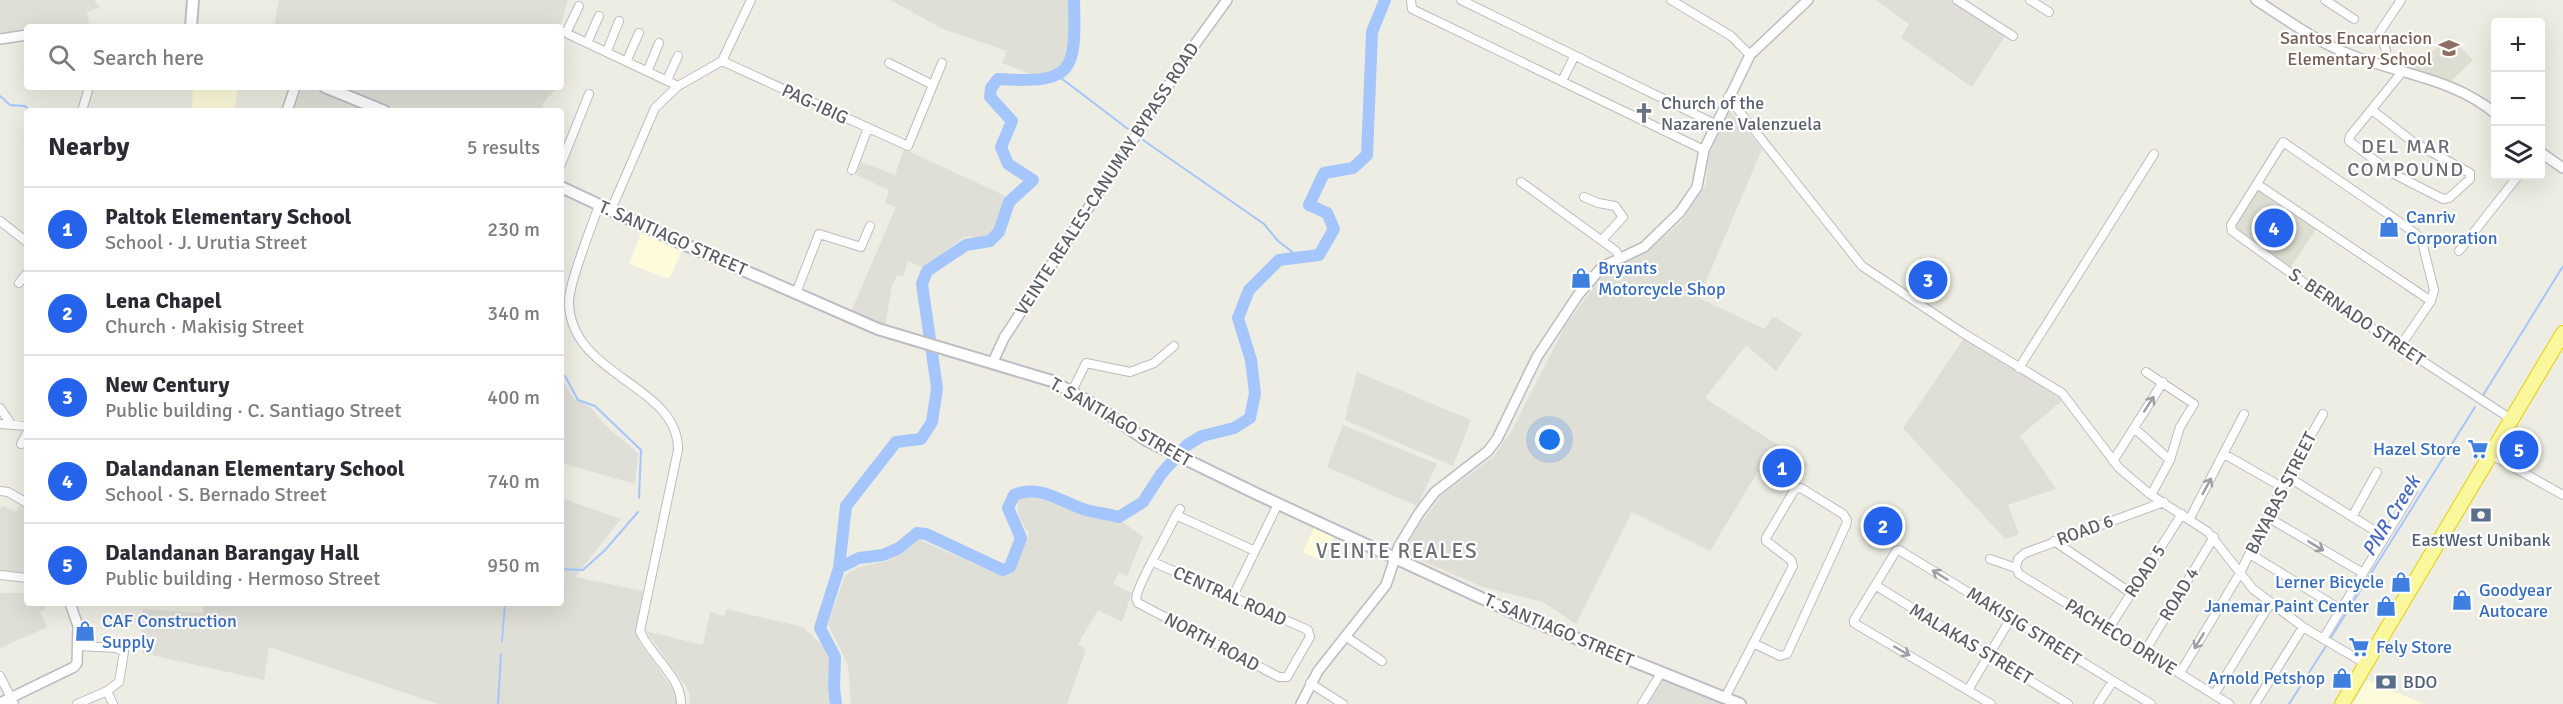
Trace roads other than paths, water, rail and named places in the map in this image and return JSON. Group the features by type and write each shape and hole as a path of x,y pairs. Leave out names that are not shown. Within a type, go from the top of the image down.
{"highway":[{"path":"2342,704 2563,333"}],"main road":[{"path":"191,24 193,0"},
{"path":"332,90 377,108"},
{"name":"T. SANTIAGO STREET","path":"564,188 878,328 1052,381 1168,452 1278,504 1518,615 1740,704"}],"street":[{"path":"611,210 648,121 661,101 678,86 722,61 751,0"},
{"name":"VEINTE REALES-CANUMAY BYPASS ROAD","path":"993,362 1004,338 1193,47 1227,0"},
{"path":"1411,0 1412,9 1704,150"},
{"path":"1461,0 1715,124"},
{"path":"1671,0 1731,36 1750,55"},
{"path":"1301,704 1310,684 1345,636 1380,594 1392,573 1395,558 1405,534 1435,492 1488,451 1497,439 1537,357 1572,303 1602,267 1644,248 1680,212 1697,187 1704,150 1750,55 1808,0"},
{"path":"1958,0 2013,36"},
{"path":"2030,0 2049,12"},
{"path":"2256,0 2323,44 2383,66 2433,80 2461,92 2491,111"},
{"path":"2325,0 2338,3 2354,19"},
{"path":"2383,66 2386,50 2379,33 2402,0"},
{"path":"579,6 567,33 678,86"},
{"path":"587,43 599,16"},
{"path":"607,51 620,21"},
{"path":"627,60 639,33"},
{"path":"0,39 24,35"},
{"path":"648,70 659,43"},
{"path":"667,80 678,56"},
{"path":"1562,81 1574,57"},
{"name":"PAG-IBIG","path":"722,61 908,146 933,85"},
{"path":"889,63 933,85 942,63"},
{"path":"2372,111 2414,142 2470,173 2470,179 2449,198 2443,199 2392,173 2349,141 2350,136 2402,72"},
{"path":"83,108 88,90"},
{"path":"288,108 294,90"},
{"path":"564,156 589,94"},
{"path":"1728,97 1862,266 2019,368 2062,393 2113,460 2151,495 2186,516 2214,537 2240,573 2270,604 2303,627 2366,664"},
{"path":"852,170 868,128"},
{"name":"S. BERNADO STREET","path":"2431,301 2434,290 2430,271 2422,242 2416,234 2283,142 2231,225 2232,231 2320,294 2402,345 2476,398 2511,419"},
{"path":"2019,368 2154,154"},
{"path":"2545,155 2563,168"},
{"path":"2459,251 2515,180"},
{"path":"1521,182 1602,240 1616,251 1620,258"},
{"path":"2258,184 2431,301 2402,345"},
{"path":"1584,197 1614,206 1623,217 1602,240"},
{"path":"599,205 569,301 577,337 598,359 655,403 668,417 679,438 640,631 681,692 681,704"},
{"path":"1,224 24,240"},
{"path":"796,293 819,234 861,247 870,226"},
{"path":"19,283 24,277"},
{"path":"1072,392 1086,363 1130,372 1154,363 1174,346"},
{"path":"2146,372 2194,404 2180,427 2170,459 2151,495"},
{"path":"2113,460 2163,382"},
{"path":"0,408 11,424"},
{"name":"ROAD 5","path":"2109,628 2186,516 2224,454 2244,414"},
{"name":"BAYABAS STREET","path":"2180,673 2240,573 2269,518 2282,487 2323,414"},
{"path":"0,424 24,426"},
{"path":"2134,428 2170,459"},
{"path":"21,444 24,438"},
{"path":"2224,454 2282,487"},
{"path":"2490,454 2563,495"},
{"path":"2352,517 2377,472"},
{"path":"2288,477 2385,537"},
{"path":"1725,698 1753,643 1793,566 1791,560 1766,541 1766,538 1795,489 1801,488 1843,514 1847,520 1846,525 1787,654 1780,656 1753,643"},
{"path":"0,491 8,492 24,501"},
{"path":"2324,639 2413,491"},
{"name":"ROAD 6","path":"2016,568 2018,559 2025,553 2164,502"},
{"path":"1232,598 1278,504"},
{"path":"1153,562 1178,512 1255,551"},
{"path":"2269,518 2363,573"},
{"name":"ROAD 4","path":"2145,651 2214,537"},
{"path":"2054,541 2131,593"},
{"name":"MAKISIG STREET","path":"1875,585 1896,550 1899,550 2151,704"},
{"path":"2250,554 2340,609"},
{"name":"PACHECO DRIVE","path":"1990,559 2016,568 2019,574 2229,704"},
{"name":"CENTRAL ROAD","path":"1153,562 1308,630 1310,637 1287,677"},
{"name":"NORTH ROAD","path":"1153,562 1136,596 1138,603 1279,677 1287,677"},
{"path":"0,575 24,578"},
{"path":"1875,585 1854,623 1991,704"},
{"name":"MALAKAS STREET","path":"1875,585 1989,653 2068,704"},
{"path":"2214,695 2270,604"},
{"path":"0,704 13,701 71,670 76,663 78,646 78,626 72,608"},
{"path":"1968,690 2011,618"},
{"path":"2256,704 2303,627"},
{"path":"1345,636 1382,661"},
{"path":"78,646 121,649 124,652 121,677 107,691 79,704"},
{"path":"1642,704 1661,673"},
{"path":"0,676 13,701"},
{"path":"2098,704 2113,681"},
{"path":"1310,684 1329,700 1343,704"},
{"path":"107,691 113,704"}],"waterway":[{"path":"836,704 835,657 820,628 839,568 846,506 896,442 921,439 932,422 937,388 922,284 927,271 966,245 990,241 999,232 1009,202 1033,180 1008,164 1001,147 1012,121 990,97 991,88 998,79 1042,79 1056,75 1065,68 1071,58 1074,43 1074,0"},
{"path":"839,568 859,558 883,555 899,548 917,533 926,534 1003,570 1010,567 1021,538 1008,508 1014,495 1024,492 1042,493 1086,510 1119,517 1143,502 1161,474 1187,445 1202,436 1234,428 1250,418 1255,393 1251,360 1238,318 1249,290 1279,260 1319,255 1334,229 1327,213 1309,205 1324,173 1353,168 1367,155 1372,32 1385,0"},
{"path":"1057,75 1128,129"},
{"path":"0,96 10,105 27,108"},
{"path":"1143,140 1264,224 1278,241 1299,257"},
{"name":"PNR Creek","path":"2482,397 2563,266"},
{"path":"565,376 578,400 595,406 641,450 639,498"},
{"name":"PNR Creek","path":"2330,639 2475,407"},
{"path":"564,569 583,570 605,550 638,512"},
{"path":"502,641 505,606"},
{"name":"PNR Creek","path":"2289,704 2326,646"},
{"path":"498,704 501,654"}],"place":[{"name":"Santos Encarnacion Elementary School","path":"2449,48"},
{"name":"Church of the Nazarene Valenzuela","path":"1644,113"},
{"name":"Canriv Corporation","path":"2389,227"},
{"name":"Dalandanan Elementary School","path":"2274,228"},
{"name":"Bryants Motorcycle Shop","path":"1581,278"},
{"name":"New Century","path":"1928,280"},
{"name":"Hazel Store","path":"2478,449"},
{"name":"Dalandanan Barangay Hall","path":"2519,450"},
{"name":"Paltok Elementary School","path":"1782,468"},
{"name":"EastWest Unibank","path":"2481,515"},
{"name":"Lena Chapel","path":"1883,526"},
{"name":"Lerner Bicycle","path":"2401,582"},
{"name":"Goodyear Autocare","path":"2462,600"},
{"name":"Janemar Paint Center","path":"2386,606"},
{"name":"CAF Construction Supply","path":"85,631"},
{"name":"Fely Store","path":"2359,647"},
{"name":"Arnold Petshop","path":"2342,678"},
{"name":"BDO","path":"2386,682"}],"district":[{"name":"DEL MAR COMPOUND","path":"2406,158"},
{"name":"VEINTE REALES","path":"1397,551"}]}
